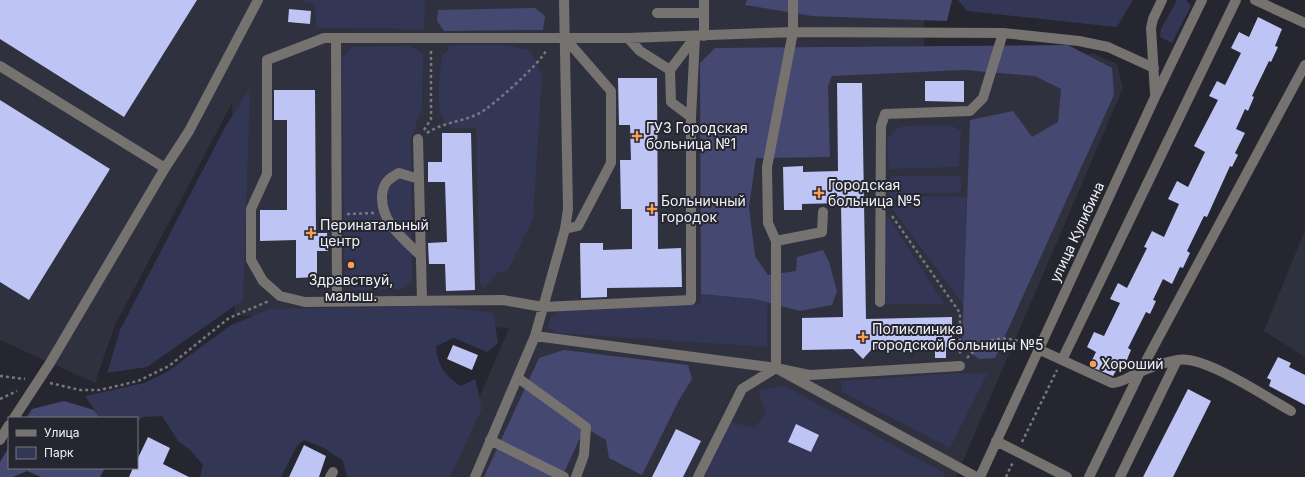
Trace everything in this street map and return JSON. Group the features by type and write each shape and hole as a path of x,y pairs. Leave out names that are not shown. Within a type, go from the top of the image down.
{"street":[{"path":"15,417 38,381 165,168 189,131 258,0"},
{"path":"475,477 536,336 565,229 568,209 564,0"},
{"path":"704,0 703,13 700,37 691,117 691,300 543,307 503,300 305,302 280,296 263,281 251,260 251,209 267,174 267,60 324,38 628,38 700,37 793,32 1003,33 1079,41 1108,47 1154,68"},
{"path":"776,368 776,241 768,223 767,167 793,32 793,0"},
{"path":"1155,97 1151,28 1153,19 1162,0"},
{"name":"улица Кулибина","path":"980,477 1155,97 1202,0"},
{"path":"1062,360 1236,0"},
{"path":"1256,0 1305,23"},
{"path":"657,13 703,13"},
{"path":"880,302 880,126 885,114 970,111 983,98 1003,33"},
{"path":"564,37 611,91 611,163 578,226 565,229"},
{"path":"691,117 671,102 670,70 700,37"},
{"path":"336,38 338,302"},
{"path":"628,38 640,51 670,70"},
{"path":"1089,477 1140,372 1305,65"},
{"path":"0,66 165,168"},
{"path":"418,139 422,301"},
{"path":"419,179 399,173 387,179 383,188 384,213 392,227 421,256"},
{"path":"776,241 822,232 823,212"},
{"path":"536,336 776,368 809,375 960,366"},
{"path":"1038,349 1112,383 1118,383 1140,372 1177,360 1195,361 1211,367 1291,411"},
{"path":"1120,477 1177,360"},
{"path":"698,477 742,389 776,368"},
{"path":"776,368 976,477"},
{"path":"518,378 586,427 584,455 576,477"},
{"path":"0,440 8,427"},
{"path":"490,440 564,477"},
{"path":"996,441 1067,477"}],"path":[{"path":"418,139 439,126 479,114 527,75 545,55 552,37"},
{"path":"418,139 431,119 431,39"},
{"path":"880,200 960,313 960,366"},
{"path":"337,214 384,213"},
{"path":"80,390 100,390 138,381 169,366 229,318 280,296"},
{"path":"960,366 975,350 995,338 1015,338 1038,349"},
{"path":"1006,477 1062,360"},
{"path":"0,376 38,381"}],"shaded area":[{"name":"Больничный городок","path":"0,0 924,0 924,51 1094,54 1117,64 1123,88 956,477 445,477 509,328 235,315 232,103 114,327 95,383 0,340"},
{"path":"747,0 952,0 947,21 812,16 745,5"},
{"path":"535,8 545,16 543,30 444,31 437,21 438,10"},
{"path":"1068,45 1112,68 1114,95 995,358 979,359 962,346 970,120 1013,111 1032,137 1058,122 1061,89 1035,76 964,70 832,76 828,86 830,157 756,158 749,207 755,256 768,275 796,271 797,257 823,250 829,262 837,291 832,305 800,311 754,299 701,294 700,63 715,48"},
{"path":"1305,230 1305,357 1264,331"},
{"path":"564,350 688,365 692,379 679,400 642,475 609,458 606,440 591,431 579,440 562,477 484,477 539,358"},
{"path":"64,401 94,410 99,417 27,417 32,409"},
{"path":"8,449 8,469 104,469 100,477 41,477 27,471 13,477 0,477 0,462"}],"green space":[{"path":"300,0 425,0 424,29 316,28 315,4"},
{"path":"958,0 1133,0 1117,27 967,11"},
{"path":"1177,0 1186,0 1191,6 1172,43 1160,37 1161,29"},
{"path":"449,45 507,45 531,51 542,75 533,219 508,270 497,273 484,288 480,282 476,127 454,128 447,123 442,116 439,106 439,84 442,55 448,50"},
{"path":"409,46 423,53 422,108 411,138 412,281 403,289 353,290 344,281 344,271 357,270 356,259 344,260 342,58 352,47"},
{"path":"250,88 243,300 147,367 107,373 120,330 224,129"},
{"path":"951,125 961,131 959,167 889,169 887,139 896,129 904,126"},
{"path":"892,176 959,176 961,178 961,190 956,193 903,193 900,199 889,198 889,181"},
{"path":"913,196 967,197 964,306 889,204 902,203"},
{"path":"884,216 890,219 944,304 885,304"},
{"path":"701,294 754,299 769,303 767,307 767,347 558,333 548,328 550,318 559,311 700,304"},
{"path":"436,306 493,313 498,343 487,352 454,338 436,346 440,364 450,378 461,386 475,379 482,408 450,477 347,477 343,461 324,448 304,440 297,446 281,477 200,477 203,465 190,450 178,441 162,416 143,417 138,421 138,417 99,417 85,396 144,383 167,372 231,325 270,309"},
{"path":"960,373 987,374 950,448 842,392 841,381"},
{"path":"785,386 944,473 943,477 704,477 731,422 754,428 766,414 758,390"}],"building":[{"path":"0,0 197,0 124,117 0,39"},
{"path":"289,9 311,11 310,24 288,22"},
{"path":"1258,17 1282,29 1275,46 1278,47 1271,62 1269,61 1252,96 1254,97 1248,111 1245,109 1236,129 1245,133 1235,153 1238,155 1232,167 1230,166 1207,217 1204,216 1187,251 1190,253 1183,268 1180,267 1172,284 1163,279 1153,300 1156,301 1150,314 1146,312 1128,348 1131,350 1126,362 1122,360 1113,376 1089,366 1096,352 1087,347 1094,332 1104,336 1120,303 1110,299 1118,283 1127,288 1147,248 1144,247 1152,231 1164,237 1179,204 1168,199 1177,181 1188,187 1205,152 1194,146 1218,100 1209,96 1217,81 1225,85 1241,53 1231,48 1239,32 1249,37"},
{"path":"618,78 657,78 658,249 681,248 682,287 607,288 607,297 581,298 580,243 603,243 603,250 632,249 632,209 621,209 620,160 631,160 630,125 619,125"},
{"path":"925,81 964,81 964,102 925,101"},
{"path":"837,83 862,83 866,319 952,317 952,346 946,347 946,358 935,358 935,347 872,349 863,359 853,349 802,350 802,318 843,317 841,203 802,204 802,210 784,210 783,167 803,166 803,172 838,171"},
{"path":"274,90 315,90 316,233 327,233 328,251 317,251 317,277 296,278 296,240 260,241 260,210 287,210 287,120 274,120"},
{"path":"0,100 110,169 29,300 0,282"},
{"path":"442,133 471,133 475,290 446,291 445,264 429,264 428,243 447,242 445,182 428,182 428,162 442,162"},
{"path":"453,345 478,355 472,370 447,359"},
{"path":"1278,357 1291,363 1289,367 1305,375 1305,405 1269,386 1271,380 1267,378"},
{"path":"1188,389 1211,401 1173,477 1143,477"},
{"path":"796,424 819,435 811,452 788,442"},
{"path":"676,429 701,441 683,477 652,477"},
{"path":"148,437 170,448 163,464 189,477 129,477 133,469 138,469 138,458"},
{"path":"304,445 326,456 319,477 289,477"}],"place":[{"name":"ГУЗ Городская больница №1","path":"637,136"},
{"name":"Городская больница №5","path":"819,193"},
{"name":"Больничный городок","path":"652,209"},
{"name":"Перинатальный центр","path":"311,233"},
{"name":"Здравствуй, малыш.","path":"351,265"},
{"name":"Поликлиника городской больницы №5","path":"863,337"},
{"name":"Хороший","path":"1093,364"}]}
